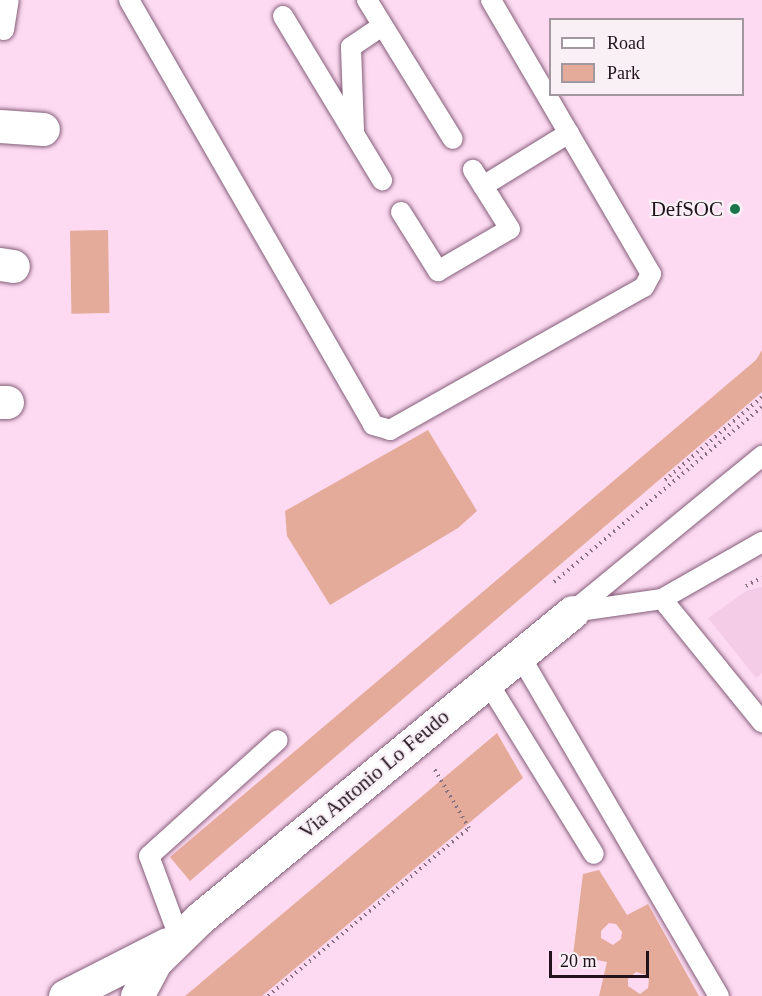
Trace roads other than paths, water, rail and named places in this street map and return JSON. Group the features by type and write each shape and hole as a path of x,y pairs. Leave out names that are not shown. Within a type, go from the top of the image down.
{"street":[{"path":"0,126 43,129"},
{"name":"Via Antonio Lo Feudo","path":"137,996 156,961 179,937 416,738 572,612"},
{"name":"Via Antonio Lo Feudo","path":"65,996 179,937"}],"lane":[{"path":"4,30 9,0"},
{"path":"129,0 373,425 390,430 644,287 651,274 491,0"},
{"path":"367,0 453,139"},
{"path":"283,15 382,180"},
{"path":"354,132 351,46 382,26"},
{"path":"401,212 438,271 510,229 478,178 568,133"},
{"name":"Via Antonio Lo Feudo","path":"572,612 762,456"},
{"path":"572,612 662,599 762,542"},
{"path":"662,599 762,722"},
{"path":"519,654 720,996"},
{"path":"487,681 594,854"},
{"path":"179,937 149,856 278,740"}],"place":[{"name":"DefSOC","path":"735,209"}]}
